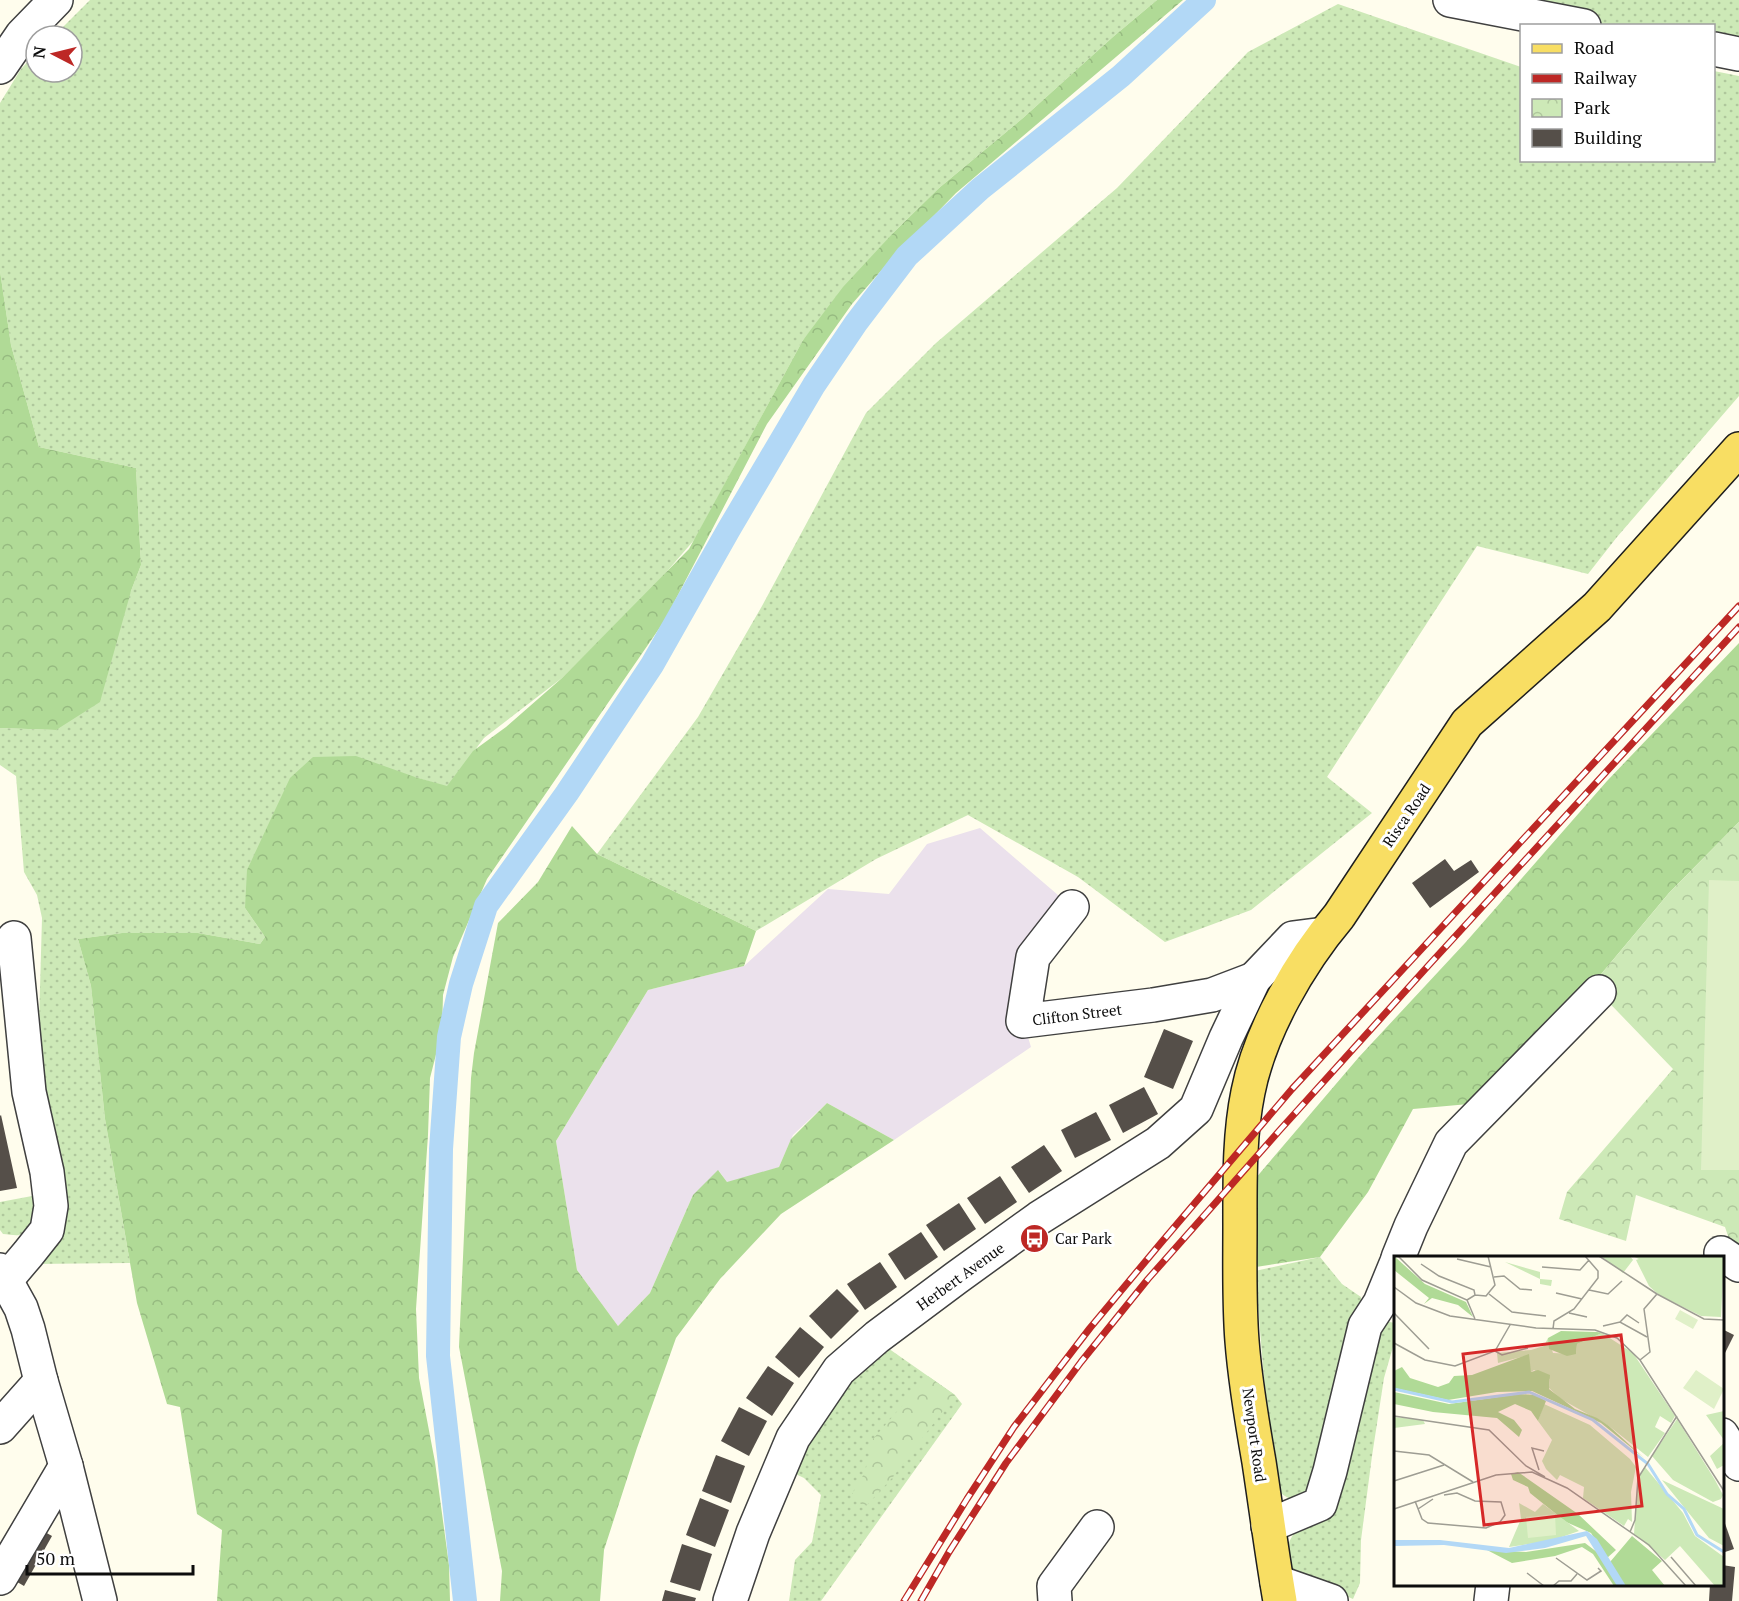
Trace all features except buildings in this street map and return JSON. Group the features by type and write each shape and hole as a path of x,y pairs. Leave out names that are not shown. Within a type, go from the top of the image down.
{"main road":[{"name":"Risca Road","path":"1240,1268 1240,1188 1248,1091 1259,1054 1276,1013 1299,971 1342,911 1467,723 1597,607 1739,449"},
{"name":"Newport Road","path":"1240,1268 1242,1341 1278,1591"}],"street":[{"path":"0,67 22,35 56,0"},
{"path":"1450,0 1574,24"},
{"path":"1715,49 1739,54"},
{"name":"Clifton Street","path":"1072,907 1033,957 1023,1021 1154,1005 1212,995 1254,979"},
{"name":"Herbert Avenue","path":"730,1601 753,1533 793,1438 839,1370 877,1337 956,1278 1039,1218 1158,1143 1196,1109 1254,979 1293,939 1324,934"},
{"path":"14,938 29,1092 47,1172 51,1206 47,1230 28,1254 2,1279 21,1308 28,1329 66,1466 90,1585"},
{"path":"1398,1256 1451,1143 1599,992"},
{"path":"1268,1526 1320,1504 1365,1326 1388,1306 1394,1270"},
{"path":"0,1427 41,1381"},
{"path":"1724,1437 1739,1464"},
{"path":"0,1578 66,1466"},
{"path":"1055,1601 1054,1586 1097,1527"},
{"path":"1491,1601 1493,1586"},
{"path":"1278,1591 1331,1601"}],"shaded area":[{"path":"980,828 1072,907 1023,1021 1031,1047 894,1140 827,1103 793,1135 779,1167 729,1185 719,1171 693,1195 650,1293 618,1326 577,1270 556,1141 648,990 744,966 828,889 889,894 927,844"}],"green space":[{"path":"90,0 1157,0 1023,118 939,188 894,232 803,340 695,539 656,584 562,678 484,738 447,787 415,777 245,908 265,937 260,944 198,933 122,933 78,939 91,986 105,1119 130,1263 31,1264 52,1241 37,1093 42,918 37,895 24,872 16,776 0,765 0,728 56,730 131,591 141,565 136,468 39,447 11,345 0,271 0,103 24,66 24,84 84,84 84,24 66,24"},
{"path":"1157,0 1183,0 956,193 887,264 852,304 767,424 665,620 487,879 453,957 443,995 442,1031 430,1078 416,1309 419,1378 435,1462 449,1565 450,1601 217,1601 222,1530 197,1514 180,1407 167,1404 137,1303 105,1119 91,986 78,939 122,933 198,933 260,944 265,937 245,908 247,870 290,778 313,757 356,756 447,786 473,751 506,727 562,678 689,549 803,340 843,287 939,188 1023,118"},
{"path":"1450,0 1739,0 1739,54 1715,50 1715,24 1575,24"},
{"path":"1338,4 1520,67 1520,162 1715,162 1715,71 1739,76 1739,396 1617,537 1588,574 1477,546 1327,777 1372,813 1251,910 1165,942 1078,877 968,815 876,859 756,931 597,854 698,717 762,606 866,413 936,343 1117,188 1248,52"},
{"path":"0,271 11,345 39,447 136,468 141,565 131,591 100,702 56,730 0,728"},
{"path":"1739,643 1739,822 1669,893 1592,985 1469,1104 1413,1109 1368,1192 1320,1257 1256,1267 1243,1193 1359,1057 1465,943 1607,781"},
{"path":"1739,822 1739,1250 1731,1245 1725,1227 1636,1195 1626,1241 1559,1219 1567,1192 1673,1069 1592,985 1669,893"},
{"path":"572,826 597,854 756,931 744,966 648,990 556,1141 577,1270 618,1326 650,1293 693,1195 718,1170 727,1182 779,1167 791,1139 827,1103 894,1140 781,1214 720,1279 676,1338 604,1550 600,1601 500,1601 502,1571 459,1347 471,1078 498,923 538,882"},
{"path":"1709,880 1739,881 1739,1170 1701,1170"},
{"path":"32,1196 35,1213 29,1229 19,1235 3,1234 0,1230 0,1202"},
{"path":"1320,1257 1342,1284 1361,1297 1361,1305 1308,1496 1293,1501 1277,1491 1255,1271"},
{"path":"1384,1321 1394,1323 1394,1343 1384,1378 1361,1540 1360,1583 1353,1599 1290,1571 1288,1544 1295,1531 1310,1527 1331,1512 1350,1418"},
{"path":"885,1346 955,1395 962,1404 821,1601 789,1601 795,1560 812,1542 821,1495 804,1478 785,1469 821,1408"},
{"path":"928,1376 955,1395 893,1477 865,1507 851,1496 865,1472 873,1439"}],"waterway":[{"path":"465,1601 438,1356 441,1149 449,1037 461,984 486,906 567,793 652,665 814,385 856,323 907,256 980,189 1121,76 1204,0"}],"railway":[{"path":"904,1601 1014,1427 1090,1328 1160,1244 1292,1089 1739,606"},
{"path":"921,1601 949,1552 1006,1463 1081,1362 1148,1279 1428,966 1739,627"}],"place":[{"name":"Car Park","path":"1034,1238"}]}
